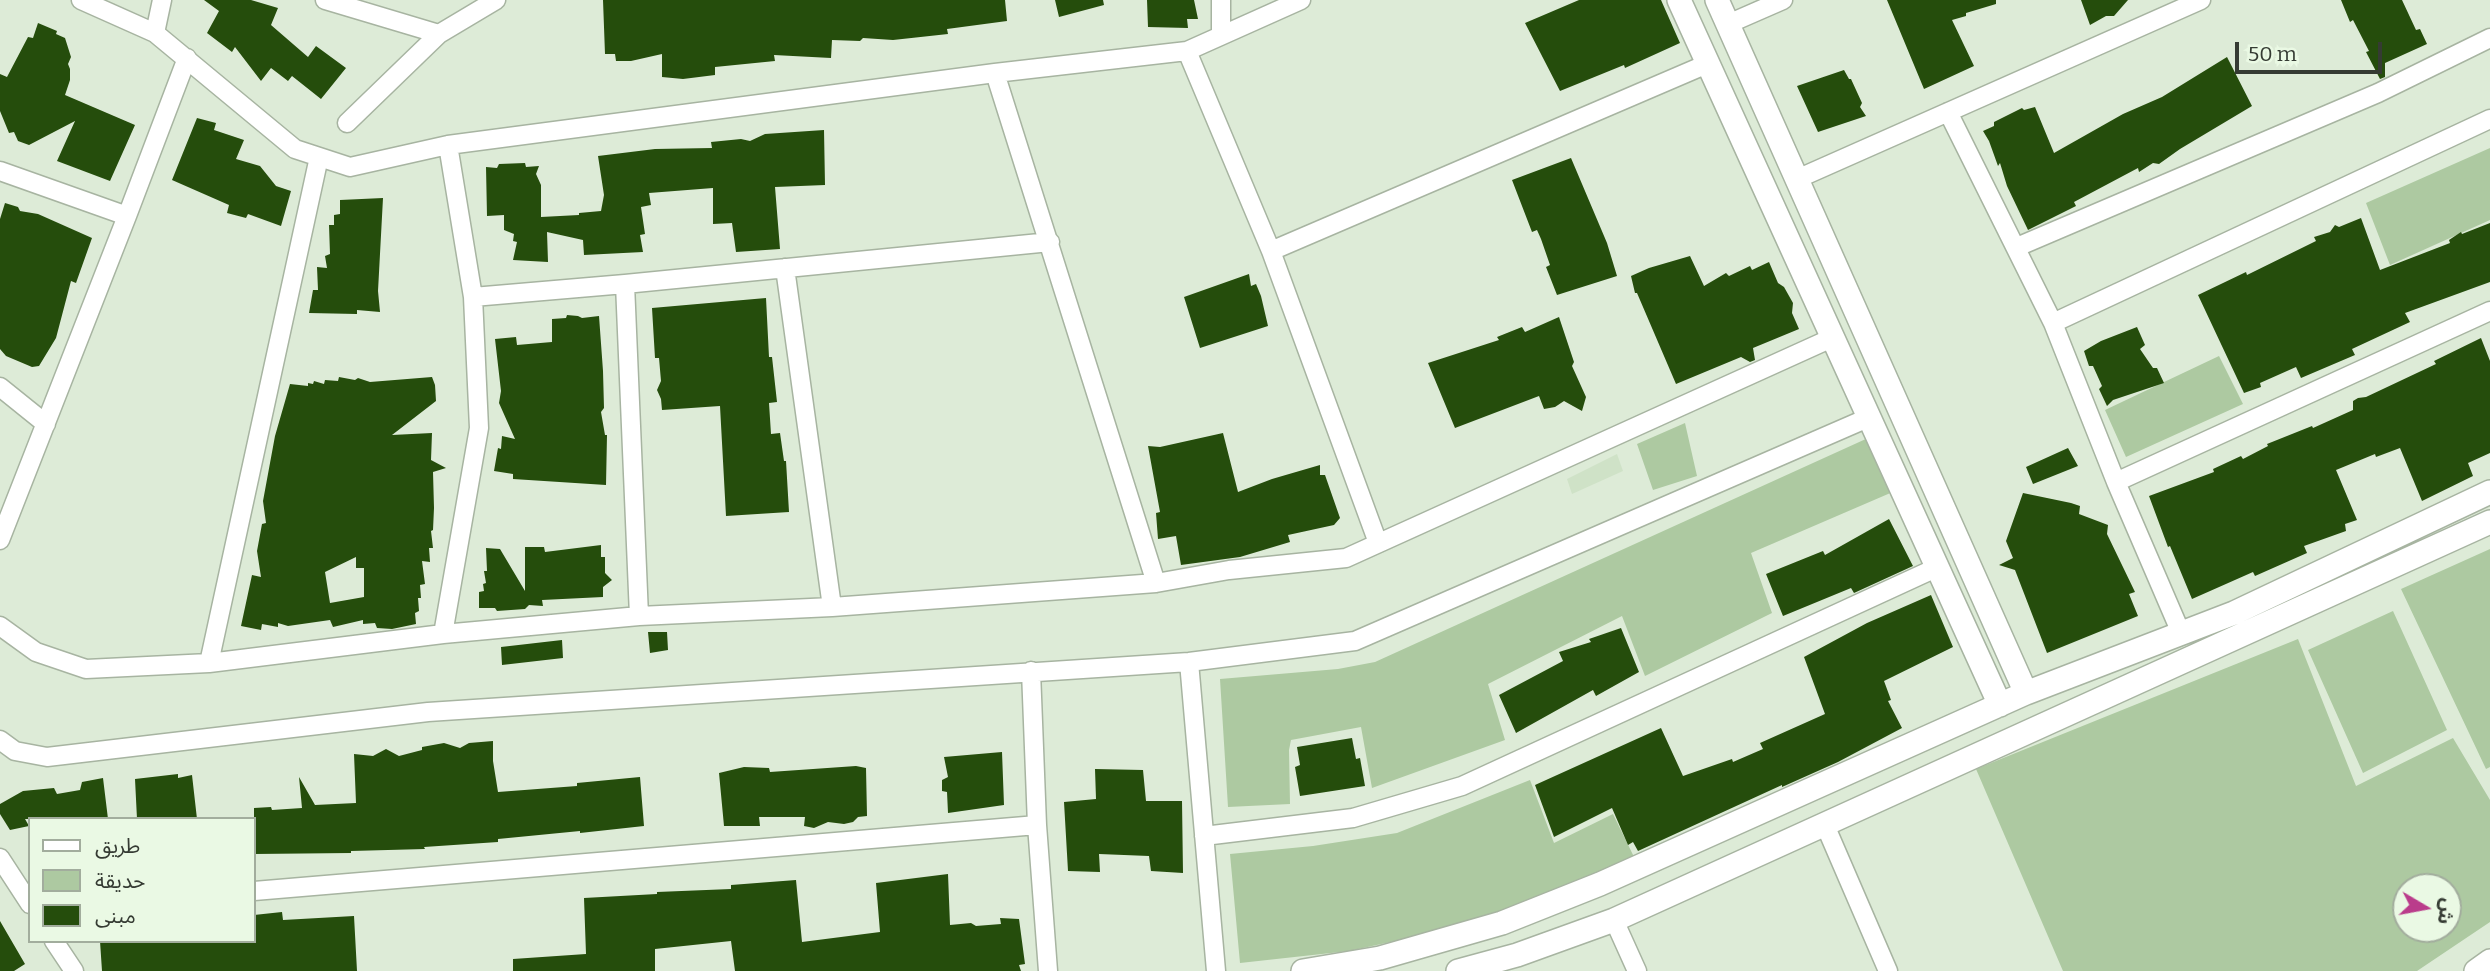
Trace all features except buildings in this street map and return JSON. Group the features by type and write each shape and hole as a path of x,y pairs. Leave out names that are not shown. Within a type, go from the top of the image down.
{"street":[{"path":"81,0 155,33 295,149 350,167 448,145 995,73 1187,51 1301,0"},
{"path":"155,33 162,0"},
{"path":"325,0 439,34"},
{"path":"347,123 439,34 496,0"},
{"path":"1221,0 1222,36"},
{"path":"1679,0 2000,705"},
{"path":"1717,0 2026,693"},
{"path":"1728,24 1783,0"},
{"path":"1797,179 2201,0"},
{"path":"2017,247 2378,93 2490,38"},
{"path":"1187,51 1271,251 1378,543"},
{"path":"0,540 187,58"},
{"path":"1271,251 1707,64"},
{"path":"995,73 1156,583"},
{"path":"1948,112 2053,323 2116,482 2181,633"},
{"path":"2053,323 2490,119"},
{"path":"443,634 479,428 473,297 448,145"},
{"path":"209,663 319,157"},
{"path":"0,171 127,216"},
{"path":"473,297 1050,242"},
{"path":"785,268 832,607"},
{"path":"625,284 639,616"},
{"path":"2116,482 2490,311"},
{"path":"0,626 36,652 86,669 209,663 443,634 639,616 832,607 1156,583 1229,570 1346,558 1834,337"},
{"path":"0,387 46,424"},
{"path":"0,740 15,751 47,757 428,712 1189,662 1355,641 1870,417"},
{"path":"1303,971 1380,958 1502,923 1600,884 2026,693 2234,613 2490,492"},
{"path":"1458,971 1517,955 1614,920 2490,522"},
{"path":"1204,836 1353,818 1462,786 1938,567"},
{"path":"1189,662 1216,971"},
{"path":"1031,671 1037,825 1048,971"},
{"path":"256,891 1037,825"},
{"path":"1825,825 1888,971"},
{"path":"0,858 28,901"},
{"path":"1614,920 1637,971"},
{"path":"55,943 74,971"},
{"path":"2476,971 2490,961"}],"shaded area":[{"path":"1617,454 1623,471 1572,494 1567,479"}],"green space":[{"path":"2490,148 2490,220 2390,265 2366,203"},
{"path":"2219,356 2243,404 2126,457 2105,410"},
{"path":"1685,423 1697,476 1653,490 1637,444"},
{"path":"1868,438 1895,491 1751,553 1772,613 1645,676 1622,616 1488,684 1505,740 1372,788 1361,727 1291,740 1290,804 1228,807 1220,679 1338,669 1375,662"},
{"path":"2490,549 2490,767 2486,769 2401,589"},
{"path":"2393,611 2447,730 2363,773 2308,650"},
{"path":"2298,639 2356,786 2453,738 2490,800 2490,922 2462,941 2462,873 2392,873 2392,943 2459,943 2417,971 2063,971 1976,769"},
{"path":"1530,780 1554,843 1613,814 1635,859 1455,928 1349,951 1240,963 1230,854 1313,846 1397,833"}]}
